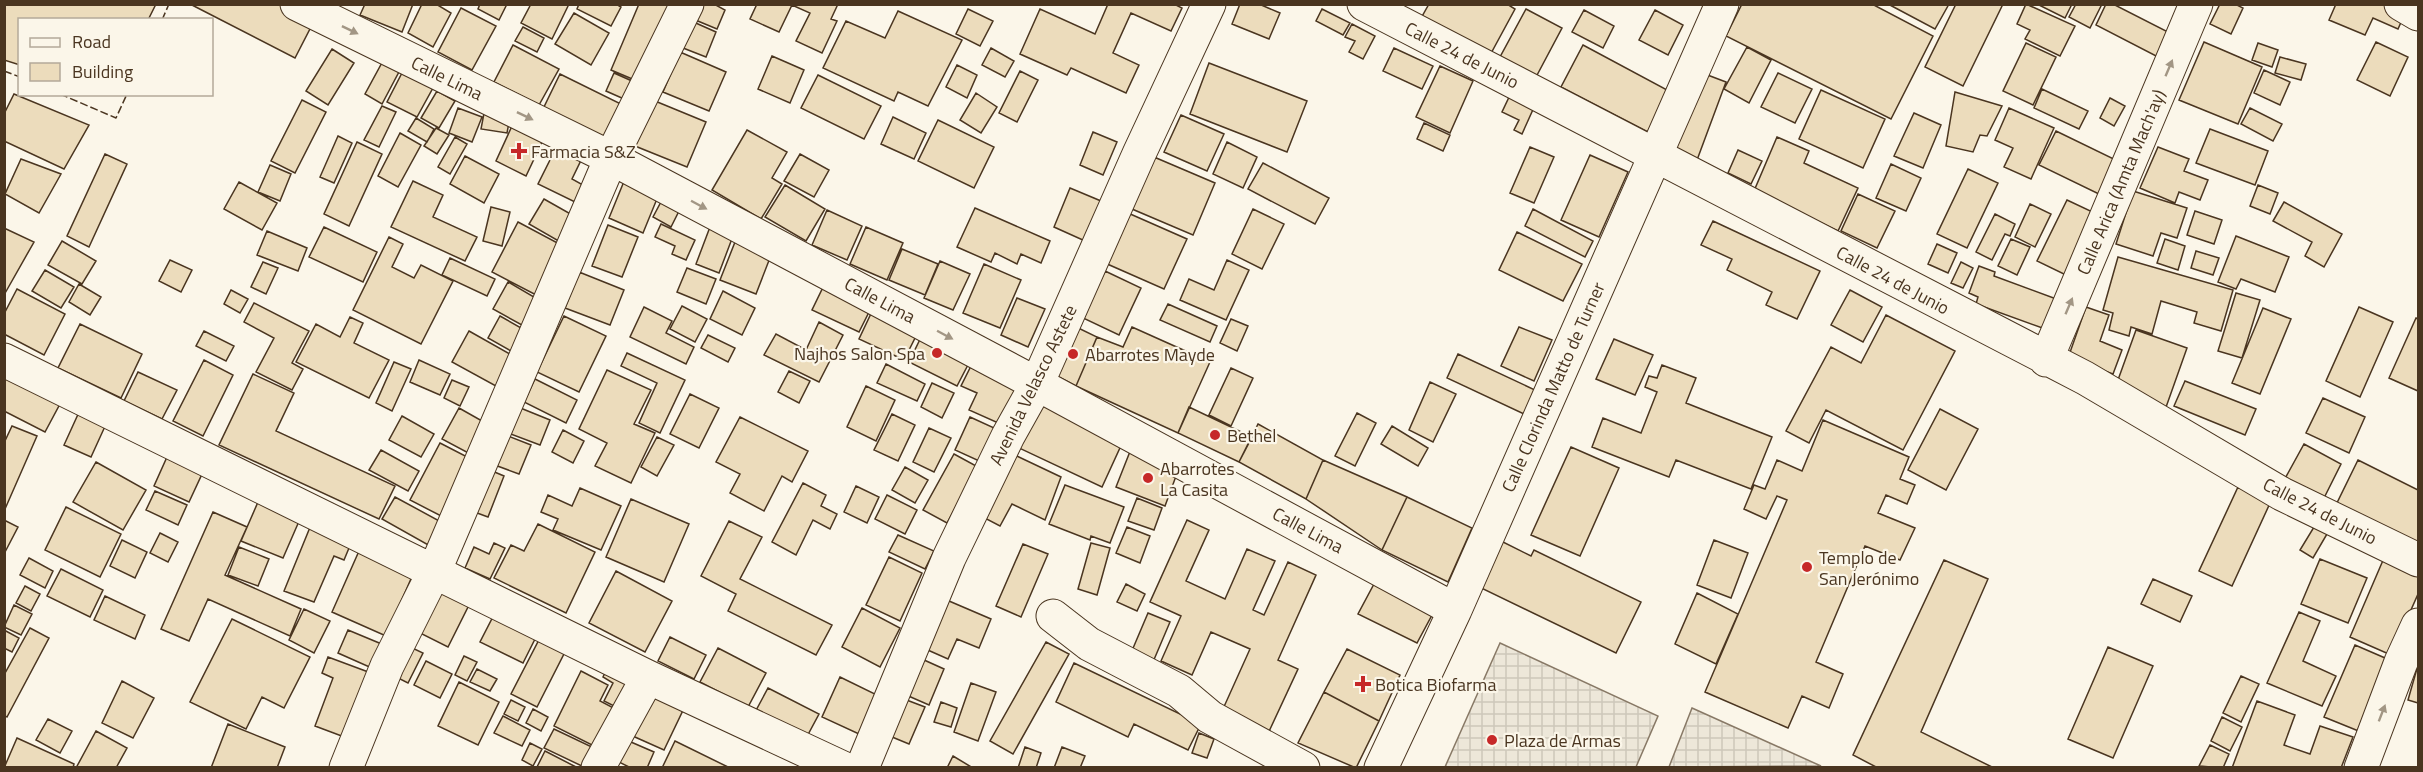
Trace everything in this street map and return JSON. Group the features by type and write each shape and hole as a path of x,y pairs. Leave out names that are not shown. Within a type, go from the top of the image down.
{"street":[{"name":"Calle Lima","path":"297,4 611,158 1037,384 1455,610"},
{"path":"346,768 387,666 434,572 611,158 687,4"},
{"name":"Avenida Velasco Astete","path":"862,768 949,558 1008,436 1037,384 1139,154 1209,4"},
{"name":"Calle 24 de Junio","path":"1364,4 2046,360 2085,378 2282,494 2418,560"},
{"name":"Calle Clorinda Matto de Turner","path":"1381,768 1455,610 1722,4"},
{"name":"Calle Arica (Amta Mach'ay)","path":"2046,360 2196,4"},
{"path":"2401,4 2418,14"},
{"path":"4,360 434,572 843,768"},
{"path":"1053,616 1089,644 1179,691 1210,717 1303,768"},
{"path":"2361,768 2401,662 2418,625"},
{"path":"598,768 648,676"}],"shaded area":[{"path":"1500,643 1658,716 1636,767 1445,767"},
{"path":"1692,708 1821,766 1669,767"}],"building":[{"path":"4,4 156,4 149,18 18,18 18,64 4,60"},
{"path":"190,4 280,4 314,21 295,58"},
{"path":"365,4 413,4 402,32 360,15"},
{"path":"422,4 436,4 451,13 433,47 408,33"},
{"path":"480,4 507,4 499,20 478,9"},
{"path":"531,4 569,4 552,39 521,23"},
{"path":"579,4 616,4 621,7 611,26 577,9"},
{"path":"639,4 670,4 637,81 611,70"},
{"path":"699,4 714,4 725,10 717,29 693,19"},
{"path":"757,4 838,4 831,19 837,21 822,53 796,41 810,13 792,5 779,32 750,19"},
{"path":"1108,4 1174,4 1182,8 1171,31 1131,13 1113,53 1139,65 1126,93 1071,68 1067,75 1020,54 1040,9 1095,34"},
{"path":"1240,4 1259,4 1280,13 1269,39 1232,24"},
{"path":"1429,4 1507,4 1515,9 1489,57 1420,20"},
{"path":"1742,4 1872,4 1933,36 1891,119 1726,36"},
{"path":"1888,4 1949,4 1935,29"},
{"path":"1956,4 2003,4 1963,86 1925,67"},
{"path":"2026,4 2075,26 2060,56 2025,39 2030,30 2017,24"},
{"path":"2037,4 2072,4 2065,18"},
{"path":"2076,4 2102,4 2090,28 2069,17"},
{"path":"2106,4 2113,4 2170,33 2158,57 2096,25"},
{"path":"2220,4 2235,4 2243,8 2231,34 2210,24"},
{"path":"2336,4 2390,4 2406,11 2398,29 2373,18 2365,35 2329,20"},
{"path":"461,8 496,26 472,70 438,52"},
{"path":"968,9 993,21 980,46 956,34"},
{"path":"1322,9 1350,23 1343,35 1316,21"},
{"path":"1526,9 1562,28 1536,77 1500,57"},
{"path":"1584,10 1614,26 1603,48 1572,32"},
{"path":"1655,10 1683,25 1668,55 1639,40"},
{"path":"898,11 962,40 928,106 898,92 894,101 823,68 846,21 885,38"},
{"path":"574,13 609,33 591,65 555,44"},
{"path":"689,20 716,32 706,57 678,46"},
{"path":"1352,24 1375,36 1363,59 1349,52 1355,41 1345,37"},
{"path":"523,27 544,38 537,52 515,41"},
{"path":"2204,42 2262,67 2238,124 2179,100"},
{"path":"2376,42 2408,57 2390,96 2357,80"},
{"path":"2026,43 2056,57 2033,105 2003,91"},
{"path":"2258,43 2278,50 2272,67 2252,60"},
{"path":"513,45 559,69 539,105 494,82"},
{"path":"1583,45 1669,91 1648,132 1561,87"},
{"path":"1747,47 1771,60 1749,103 1724,89"},
{"path":"991,48 1014,61 1005,77 982,65"},
{"path":"1394,48 1433,66 1422,89 1383,71"},
{"path":"332,49 354,63 328,105 306,91"},
{"path":"680,52 726,72 709,111 663,92"},
{"path":"772,56 804,70 790,103 758,89"},
{"path":"2280,57 2306,64 2301,80 2275,73"},
{"path":"384,59 401,68 382,104 365,94"},
{"path":"1209,63 1307,101 1287,152 1190,114"},
{"path":"957,65 977,75 967,98 946,87"},
{"path":"1440,66 1473,81 1450,133 1416,117"},
{"path":"2264,70 2290,82 2280,105 2254,93"},
{"path":"403,71 434,86 417,117 387,102"},
{"path":"1020,71 1038,80 1017,122 999,113"},
{"path":"1697,71 1726,82 1697,160 1668,150"},
{"path":"614,73 632,81 624,99 606,91"},
{"path":"1778,73 1812,89 1795,123 1761,107"},
{"path":"560,74 627,107 609,142 543,109"},
{"path":"818,75 881,106 864,139 801,108"},
{"path":"2042,89 2088,111 2079,129 2034,108"},
{"path":"1821,90 1885,119 1863,168 1799,139"},
{"path":"437,91 455,101 439,128 421,118"},
{"path":"1955,92 2002,106 1987,136 1980,135 1973,152 1946,146"},
{"path":"976,93 997,107 981,133 960,120"},
{"path":"1511,93 1535,105 1522,134 1514,130 1519,120 1502,112"},
{"path":"14,94 89,125 64,169 4,141 4,114"},
{"path":"2110,98 2125,106 2114,126 2100,118"},
{"path":"302,100 326,112 295,173 271,161"},
{"path":"655,101 706,122 687,167 635,146"},
{"path":"382,106 396,112 379,147 364,140"},
{"path":"458,108 482,117 472,142 449,133"},
{"path":"485,108 511,112 507,133 481,129"},
{"path":"2009,108 2054,128 2031,179 2004,167 2013,148 1995,140"},
{"path":"2250,108 2282,124 2273,141 2241,124"},
{"path":"1914,113 1941,125 1923,168 1894,156"},
{"path":"1181,115 1224,134 1207,171 1164,152"},
{"path":"893,117 926,133 914,159 881,144"},
{"path":"416,118 434,129 427,142 408,131"},
{"path":"938,120 994,147 974,188 918,161"},
{"path":"1424,123 1450,135 1443,151 1417,139"},
{"name":"Farmacia S&Z","path":"512,126 543,140 526,176 496,161"},
{"path":"436,128 449,135 437,154 424,146"},
{"path":"2210,129 2268,151 2255,185 2196,163"},
{"path":"747,130 787,152 772,178 782,184 761,219 712,190"},
{"path":"2056,131 2120,162 2103,196 2039,165"},
{"path":"1093,132 1117,142 1103,175 1080,165"},
{"path":"400,133 421,145 398,187 378,176"},
{"path":"338,136 352,143 334,183 320,177"},
{"path":"455,137 467,144 450,174 438,167"},
{"path":"1777,137 1809,151 1804,163 1858,188 1838,231 1754,191"},
{"path":"560,140 585,152 572,179 583,185 575,202 538,184"},
{"path":"357,142 382,154 349,226 324,214"},
{"path":"1227,142 1257,157 1243,188 1213,174"},
{"path":"1530,147 1554,157 1534,203 1510,193"},
{"path":"2158,147 2189,159 2184,171 2208,180 2200,200 2179,192 2175,203 2140,188"},
{"path":"1738,150 1762,161 1751,184 1728,173"},
{"path":"105,154 127,164 89,247 67,236"},
{"path":"800,154 829,170 814,197 784,181"},
{"path":"1590,155 1628,172 1599,237 1561,220"},
{"path":"465,156 499,174 484,203 450,184"},
{"path":"1154,157 1215,183 1193,235 1132,209"},
{"path":"21,159 61,174 39,213 5,194"},
{"path":"1263,163 1329,198 1315,224 1248,189"},
{"path":"1891,164 1921,178 1906,211 1876,198"},
{"path":"270,165 291,174 280,201 258,192"},
{"path":"1968,169 1998,183 1967,248 1937,234"},
{"path":"627,174 661,189 643,233 609,218"},
{"path":"413,181 443,195 433,217 477,237 465,261 391,227"},
{"path":"239,182 277,203 262,230 224,209"},
{"path":"785,185 825,209 806,241 765,217"},
{"path":"2258,185 2278,193 2270,214 2250,206"},
{"path":"1070,188 1101,201 1085,241 1054,227"},
{"path":"2133,191 2187,208 2177,238 2161,233 2153,256 2116,244"},
{"path":"1858,194 1895,211 1877,248 1841,231"},
{"path":"544,199 583,221 569,247 529,224"},
{"path":"662,200 680,209 671,227 653,217"},
{"path":"2067,200 2099,215 2068,276 2037,261"},
{"path":"2284,202 2342,234 2324,267 2305,256 2312,242 2273,221"},
{"path":"2030,204 2051,214 2035,247 2015,237"},
{"path":"491,207 510,212 502,246 483,241"},
{"path":"975,208 1050,241 1041,263 1021,254 1017,264 995,253 991,262 957,247"},
{"path":"1253,209 1284,224 1262,269 1232,254"},
{"path":"1533,209 1593,241 1585,257 1525,226"},
{"path":"827,210 862,226 847,260 812,245"},
{"path":"2195,211 2222,220 2214,244 2187,235"},
{"path":"1128,213 1187,239 1164,289 1105,263"},
{"path":"1995,214 2015,224 2010,236 2005,234 1992,260 1976,252"},
{"path":"1713,221 1820,271 1797,319 1766,305 1772,292 1727,270 1732,259 1701,245"},
{"path":"518,222 567,248 540,297 492,272"},
{"path":"661,224 695,240 686,260 672,254 675,246 655,237"},
{"path":"608,225 638,237 622,277 592,266"},
{"path":"324,227 377,252 363,282 309,257"},
{"path":"710,227 733,236 719,273 696,264"},
{"path":"866,227 903,243 887,280 850,264"},
{"path":"4,228 34,242 4,295"},
{"path":"267,231 307,248 298,271 257,255"},
{"path":"1517,232 1582,264 1563,301 1499,270"},
{"path":"2236,236 2289,257 2275,292 2241,279 2236,289 2218,282"},
{"path":"389,237 403,244 392,267 414,278 421,265 453,281 421,344 353,310"},
{"path":"737,237 773,250 756,294 720,280"},
{"path":"2011,239 2030,247 2017,275 1998,266"},
{"path":"2165,239 2185,246 2178,270 2157,263"},
{"path":"62,241 96,261 82,284 48,265"},
{"path":"1937,244 1957,253 1948,273 1928,264"},
{"path":"902,249 938,264 925,295 889,280"},
{"path":"2196,251 2219,258 2213,275 2191,268"},
{"path":"2118,257 2233,290 2221,331 2194,323 2197,312 2161,301 2152,334 2131,327 2129,336 2109,330 2113,313 2103,310"},
{"path":"450,258 495,279 487,296 442,275"},
{"path":"170,260 192,270 181,292 159,281"},
{"path":"1227,260 1249,270 1226,320 1180,300 1189,279 1214,290"},
{"path":"940,261 970,274 953,310 924,298"},
{"path":"263,262 278,268 266,294 251,287"},
{"path":"1961,262 1973,268 1963,288 1951,283"},
{"path":"984,264 1021,280 1000,328 963,313"},
{"path":"1979,266 1995,272 1994,276 2059,300 2048,330 1976,304 1978,297 1969,293"},
{"path":"687,268 716,279 706,304 677,292"},
{"path":"45,270 74,287 61,308 32,291"},
{"path":"1105,271 1141,288 1119,335 1083,318"},
{"path":"579,272 624,290 610,325 565,308"},
{"path":"828,277 875,300 859,332 812,310"},
{"path":"508,282 546,304 531,330 493,309"},
{"path":"79,284 101,297 90,315 69,302"},
{"path":"17,289 65,314 44,355 4,334 4,314"},
{"path":"231,290 248,299 240,313 224,304"},
{"path":"1850,290 1882,307 1863,342 1831,325"},
{"path":"723,291 755,308 742,335 710,319"},
{"path":"2236,293 2260,300 2242,358 2218,351"},
{"path":"1017,298 1045,309 1028,347 1001,335"},
{"path":"254,303 309,331 292,363 303,369 292,390 256,372 274,338 244,322"},
{"path":"876,303 921,326 904,360 859,339"},
{"path":"1168,304 1217,326 1210,342 1160,320"},
{"path":"682,306 707,319 695,342 670,329"},
{"path":"644,307 672,321 666,333 694,347 686,364 630,337"},
{"path":"2086,307 2109,315 2100,341 2122,350 2113,374 2068,358"},
{"path":"2359,307 2393,322 2360,397 2326,381"},
{"path":"2263,308 2291,319 2260,394 2232,383"},
{"path":"1886,315 1955,351 1903,450 1826,410 1809,443 1786,431 1831,347 1861,363"},
{"path":"500,316 530,333 518,355 488,338"},
{"path":"564,316 606,336 579,392 537,372"},
{"path":"350,317 363,323 354,343 389,360 369,398 296,362 316,324 340,337"},
{"path":"2416,318 2418,319 2418,391 2389,378"},
{"path":"1231,319 1248,326 1237,351 1220,343"},
{"path":"819,322 843,335 819,382 764,355 776,334 806,350"},
{"path":"80,324 142,354 121,398 58,368"},
{"name":"Abarrotes Mayde","path":"1070,324 1097,337 1076,386 1049,372"},
{"name":"Najhos Salon Spa","path":"926,327 971,359 957,386 909,362"},
{"path":"1132,327 1210,362 1178,433 1076,386 1097,337 1123,347"},
{"path":"1519,327 1552,340 1534,381 1501,366"},
{"path":"2136,330 2187,348 2165,410 2114,391"},
{"path":"204,331 234,346 226,361 196,346"},
{"path":"469,331 522,361 505,391 452,362"},
{"path":"708,335 735,348 728,362 701,348"},
{"path":"1614,339 1653,355 1635,395 1596,379"},
{"path":"627,353 685,380 660,433 639,423 657,383 621,366"},
{"path":"1458,354 1535,390 1524,414 1447,378"},
{"path":"204,360 233,375 203,436 173,421"},
{"path":"419,360 450,374 440,395 410,382"},
{"path":"974,360 1025,384 1005,426 969,410 977,393 961,386"},
{"path":"394,362 411,369 392,411 376,403"},
{"path":"886,364 925,384 917,401 877,383"},
{"path":"1662,365 1696,378 1686,403 1772,437 1751,489 1676,460 1669,477 1592,447 1603,418 1641,433 1657,392 1645,387 1649,376 1657,378"},
{"path":"1231,368 1253,378 1231,426 1209,415"},
{"path":"607,370 651,390 634,424 655,433 631,483 595,466 607,443 579,429"},
{"path":"789,371 810,381 799,403 778,392"},
{"path":"138,372 177,390 162,419 124,401"},
{"path":"4,373 61,402 45,432 4,411"},
{"path":"253,374 294,393 276,431 395,486 379,519 219,445"},
{"path":"535,379 577,400 566,423 524,402"},
{"path":"452,380 469,387 460,406 444,398"},
{"path":"2185,381 2256,409 2245,435 2174,406"},
{"path":"1430,382 1456,394 1433,442 1409,430"},
{"path":"932,383 954,393 942,418 921,407"},
{"path":"866,386 895,400 876,441 847,427"},
{"path":"690,394 719,408 699,448 670,434"},
{"path":"1038,398 1124,439 1102,487 1015,446"},
{"path":"2323,398 2365,417 2349,453 2306,433"},
{"path":"513,405 550,420 540,445 508,433"},
{"name":"Bethel","path":"1189,407 1252,437 1239,462 1178,433"},
{"path":"459,408 491,426 474,456 442,439"},
{"path":"1940,409 1978,429 1946,490 1908,470"},
{"path":"80,410 107,422 91,457 64,445"},
{"path":"1357,413 1376,423 1355,466 1335,456"},
{"path":"892,414 915,425 898,461 874,450"},
{"path":"402,416 434,434 421,457 389,440"},
{"path":"740,417 808,451 792,482 782,476 764,511 730,493 740,474 716,462"},
{"path":"970,417 1003,432 988,465 955,450"},
{"name":"Templo de San Jerónimo","path":"1823,420 1909,457 1900,479 1915,485 1907,504 1886,495 1878,513 1915,528 1900,560 1865,546 1816,662 1843,674 1829,708 1802,696 1788,728 1705,692 1787,500 1777,496 1766,519 1744,509 1754,485 1765,489 1777,460 1802,471"},
{"path":"1258,424 1323,460 1306,499 1239,462"},
{"path":"12,426 37,436 5,509 4,443"},
{"path":"1392,426 1428,448 1418,466 1381,444"},
{"path":"929,428 951,438 934,472 913,462"},
{"path":"563,430 584,441 573,463 552,452"},
{"path":"503,434 531,445 519,474 492,464"},
{"path":"657,437 674,445 657,476 641,467"},
{"path":"440,443 477,462 447,519 410,500"},
{"path":"2304,444 2341,464 2321,504 2282,484"},
{"path":"1571,447 1619,468 1580,556 1531,535"},
{"name":"Abarrotes La Casita","path":"1131,449 1179,468 1165,506 1116,487"},
{"path":"381,450 419,471 408,491 369,470"},
{"path":"1004,450 1061,477 1045,520 1012,504 1000,526 975,513"},
{"path":"954,454 978,467 947,523 923,510"},
{"path":"167,457 202,474 189,502 154,486"},
{"path":"1323,460 1407,497 1382,550 1306,499"},
{"path":"2358,460 2418,490 2418,556 2332,513"},
{"path":"96,462 146,490 123,530 73,502"},
{"path":"905,467 928,480 915,503 892,490"},
{"path":"485,468 504,476 488,517 469,510"},
{"path":"803,483 826,495 821,506 837,514 830,529 813,520 796,555 772,542"},
{"path":"1065,485 1124,507 1110,543 1091,536 1090,540 1049,524"},
{"path":"856,486 879,497 867,523 844,512"},
{"path":"2238,487 2271,501 2232,586 2199,571"},
{"path":"580,488 621,506 601,550 553,530 558,519 541,512 548,495 572,506"},
{"path":"155,491 187,505 178,525 146,510"},
{"path":"887,495 917,510 905,534 875,519"},
{"path":"395,497 443,523 430,546 382,519"},
{"path":"1407,497 1472,528 1448,582 1382,550"},
{"path":"1137,498 1162,508 1154,530 1128,521"},
{"path":"631,499 689,524 664,582 606,557"},
{"path":"258,502 300,519 283,558 241,541"},
{"path":"66,507 121,534 100,577 45,550"},
{"path":"213,512 247,527 225,575 301,609 290,636 208,599 189,641 161,629"},
{"path":"4,520 18,527 4,554"},
{"path":"313,520 354,536 344,560 334,556 314,602 284,591"},
{"path":"1187,520 1209,530 1186,581 1225,599 1247,549 1275,561 1253,610 1264,615 1288,562 1316,575 1278,660 1298,669 1265,740 1218,720 1250,649 1211,632 1192,675 1161,661 1181,616 1150,602"},
{"path":"729,521 762,537 740,579 832,625 816,655 728,611 736,594 701,576"},
{"path":"538,524 595,552 566,613 494,578 511,545 524,551"},
{"path":"1127,527 1150,536 1140,563 1116,553"},
{"path":"2314,527 2327,534 2313,558 2300,550"},
{"path":"160,533 178,542 168,562 150,553"},
{"path":"898,535 934,551 925,569 889,552"},
{"path":"122,540 147,552 135,578 110,566"},
{"path":"1499,540 1531,556 1534,550 1641,602 1616,653 1477,586"},
{"path":"1714,540 1748,553 1731,598 1697,585"},
{"path":"363,542 417,565 386,636 332,612"},
{"path":"494,543 505,548 490,579 465,568 474,547 489,554"},
{"path":"1091,543 1110,548 1097,595 1078,589"},
{"path":"1023,544 1048,554 1021,617 996,606"},
{"path":"239,547 269,559 258,586 228,575"},
{"path":"889,557 922,573 900,621 866,605"},
{"path":"29,558 53,571 45,588 20,575"},
{"path":"2384,558 2418,573 2418,594 2391,655 2350,637"},
{"path":"2320,559 2367,578 2348,623 2301,604"},
{"path":"1944,560 1988,579 1921,732 1994,768 1878,768 1853,755"},
{"path":"61,569 103,590 90,617 47,596"},
{"path":"616,571 672,601 645,652 589,623"},
{"path":"2153,579 2192,596 2180,622 2141,604"},
{"path":"1126,584 1145,594 1137,611 1117,602"},
{"path":"1374,584 1432,615 1417,643 1358,614"},
{"path":"25,586 40,594 31,611 16,603"},
{"path":"436,586 470,603 448,647 414,630"},
{"path":"1697,593 1738,614 1716,664 1675,644"},
{"path":"105,596 145,615 135,639 94,620"},
{"path":"942,598 991,619 979,648 957,639 948,659 921,647"},
{"path":"14,605 32,614 21,635 4,627"},
{"path":"499,605 541,627 523,663 480,642"},
{"path":"862,608 900,628 880,667 842,647"},
{"path":"304,609 330,621 314,653 289,640"},
{"path":"2299,612 2320,621 2303,661 2336,676 2322,706 2267,683"},
{"path":"1148,613 1170,622 1150,669 1128,660"},
{"path":"232,619 310,657 284,708 262,697 246,729 190,702"},
{"path":"30,628 49,638 7,717 4,715 4,675"},
{"path":"4,630 19,638 12,652 4,648"},
{"path":"348,630 384,645 374,669 338,653"},
{"path":"543,632 569,644 537,707 511,694"},
{"path":"670,637 706,655 694,679 658,661"},
{"path":"1046,642 1069,654 1013,754 990,741"},
{"path":"406,645 423,653 408,683 392,675"},
{"path":"2355,645 2392,661 2361,732 2324,717"},
{"path":"2108,647 2153,666 2113,758 2068,739"},
{"path":"718,648 766,673 748,707 700,682"},
{"name":"Botica Biofarma","path":"1347,649 1400,675 1379,721 1324,692"},
{"path":"913,655 944,669 929,705 897,691"},
{"path":"464,656 477,662 467,681 455,675"},
{"path":"328,657 371,673 347,738 315,726 333,678 322,673"},
{"path":"426,661 452,674 440,698 414,685"},
{"path":"611,661 637,675 620,709 604,701 613,683 603,677"},
{"path":"1074,663 1201,724 1188,750 1134,724 1128,737 1056,702"},
{"path":"2418,665 2418,703 2408,700"},
{"path":"477,669 497,679 490,691 470,682"},
{"path":"581,671 608,685 600,701 625,714 606,752 554,726"},
{"path":"2241,676 2259,684 2241,722 2223,713"},
{"path":"840,677 877,695 859,734 822,717"},
{"path":"122,681 154,698 133,738 102,723"},
{"path":"459,682 499,702 478,745 438,726"},
{"path":"971,683 996,692 978,741 954,732"},
{"path":"647,686 686,704 664,750 626,733"},
{"path":"768,688 819,714 804,742 753,716"},
{"path":"1324,692 1379,721 1356,768 1298,743"},
{"path":"896,696 925,707 909,744 880,732"},
{"path":"511,700 525,707 518,721 504,714"},
{"path":"2257,701 2295,715 2284,745 2310,754 2320,726 2353,737 2341,768 2232,768"},
{"path":"941,702 957,708 951,727 934,722"},
{"path":"533,709 548,717 541,731 526,723"},
{"path":"503,716 530,730 522,746 494,733"},
{"path":"2222,717 2242,727 2230,751 2211,741"},
{"path":"48,719 72,731 60,753 36,740"},
{"path":"228,724 285,747 277,768 211,768"},
{"path":"554,729 594,748 584,767 544,748"},
{"path":"96,731 127,748 116,768 76,768"},
{"path":"1199,733 1214,739 1207,758 1192,753"},
{"path":"17,738 74,764 73,768 4,768"},
{"path":"624,739 654,752 647,768 631,768 615,760"},
{"path":"675,741 730,768 662,768"},
{"path":"530,743 542,749 533,766 522,760"},
{"path":"2210,745 2229,754 2223,768 2199,766"},
{"path":"1025,747 1041,753 1036,768 1018,768"},
{"path":"1062,747 1085,756 1080,768 1054,768"},
{"path":"545,751 578,768 537,767"},
{"path":"953,756 973,768 947,768"}],"fence":[{"path":"163,18 169,4"},
{"path":"4,71 18,76"},
{"path":"65,96 116,118 126,96"}],"place":[{"name":"Farmacia S&Z","path":"519,151"},
{"name":"Najhos Salon Spa","path":"937,353"},
{"name":"Abarrotes Mayde","path":"1073,354"},
{"name":"Bethel","path":"1215,435"},
{"name":"Abarrotes La Casita","path":"1148,478"},
{"name":"Templo de San Jerónimo","path":"1807,567"},
{"name":"Botica Biofarma","path":"1363,684"},
{"name":"Plaza de Armas","path":"1492,740"}]}
